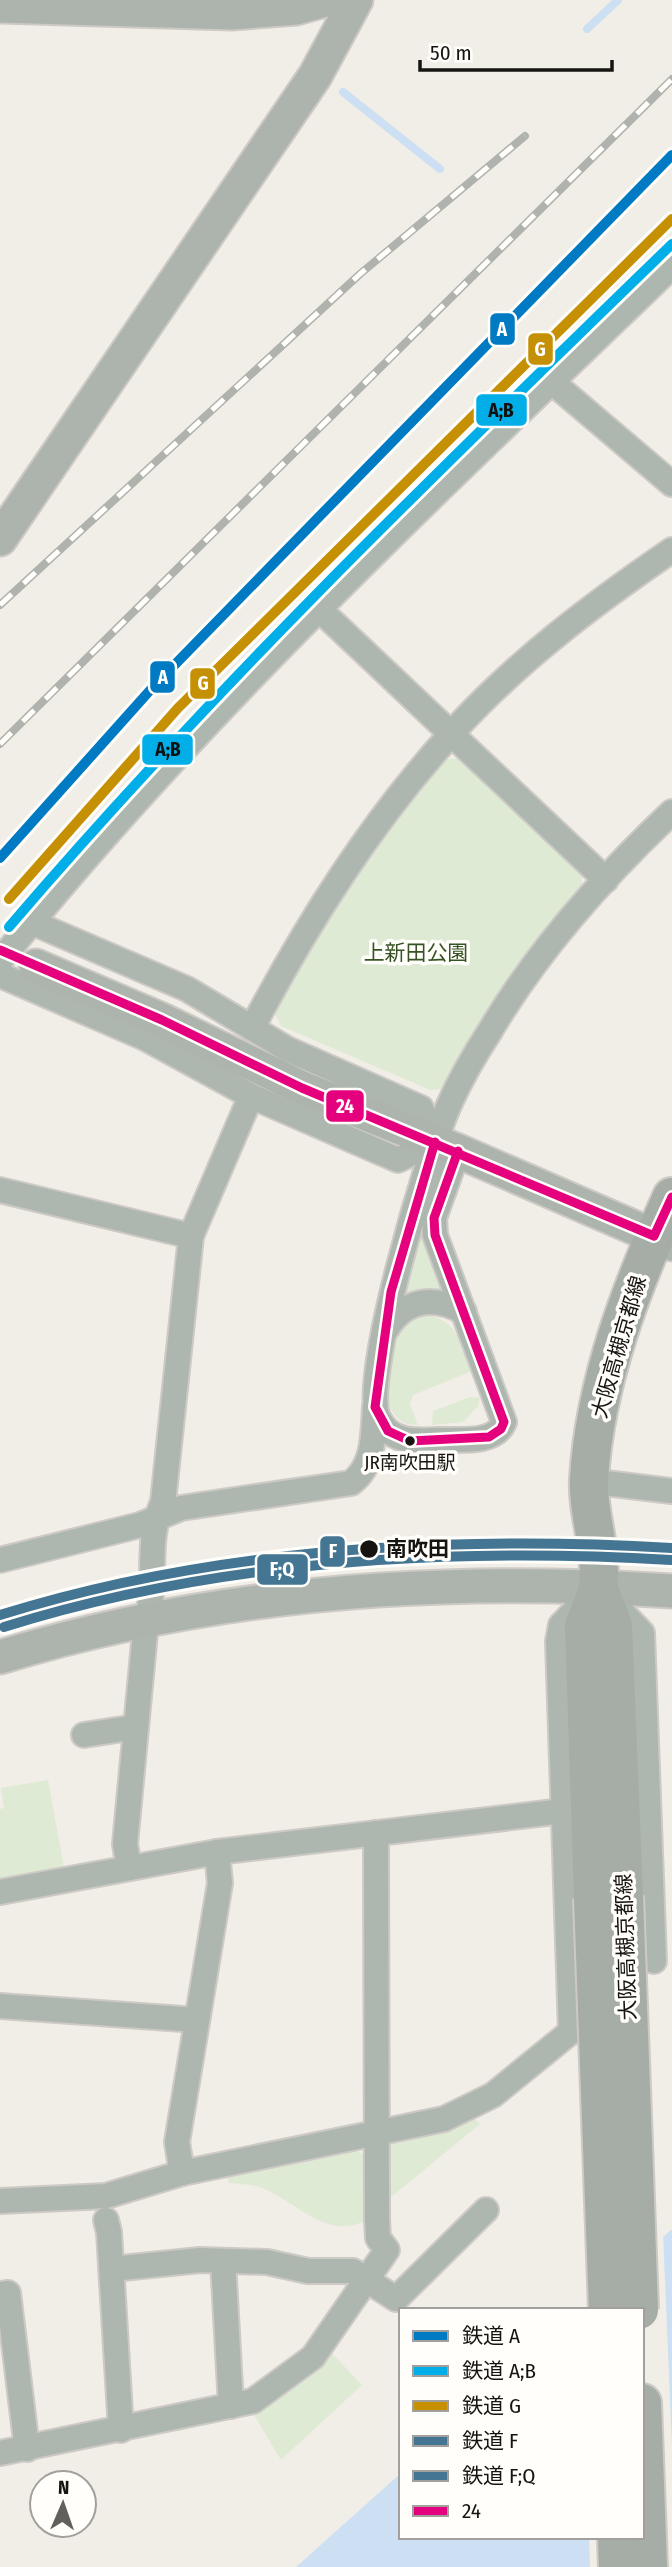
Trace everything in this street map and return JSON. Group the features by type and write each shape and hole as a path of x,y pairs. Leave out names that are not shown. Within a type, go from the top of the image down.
{"main road":[{"name":"大阪高槻京都線","path":"639,2308 609,1897 584,1626 598,1587 598,1555 589,1482 598,1404 633,1290 663,1240 672,1197"},
{"name":"大阪高槻京都線","path":"608,2308 609,1897"},
{"path":"644,2458 648,2567"},
{"path":"617,2539 618,2567"}],"street":[{"path":"0,6 296,8 324,0"},
{"path":"0,539 315,76 356,0"},
{"path":"0,961 31,922 176,759 320,610 672,266"},
{"path":"552,382 672,484"},
{"path":"251,1028 352,857 452,733 538,650 615,589 672,550"},
{"path":"320,610 606,880"},
{"path":"374,1407 387,1431 401,1439 488,1437 501,1429 503,1414 439,1252 433,1227 442,1194 450,1104 490,1031 541,954 606,880 672,812"},
{"path":"31,922 187,989 286,1049 421,1108 446,1147"},
{"path":"36,966 162,1020 302,1088 663,1240"},
{"path":"0,975 145,1038 251,1096 398,1160 446,1147"},
{"path":"129,1868 125,1844 146,1622 151,1604 152,1533 163,1502 191,1236 251,1096"},
{"path":"0,1560 156,1518 181,1508 351,1483 363,1472 372,1450 374,1407 391,1292 446,1147"},
{"path":"0,1190 191,1236"},
{"path":"385,1331 399,1311 420,1301 441,1302 464,1312"},
{"path":"589,1482 672,1491"},
{"path":"0,1657 146,1622 239,1605 374,1590 443,1586 598,1587 672,1591"},
{"path":"572,2032 558,1641 561,1625 598,1587"},
{"path":"0,2201 106,2196 182,2173 444,2119 493,2095 663,1956 642,1633 598,1587"},
{"path":"84,1735 136,1727"},
{"path":"0,1892 217,1852 563,1811"},
{"path":"0,2453 253,2401 313,2357 387,2250 378,2238 376,1833"},
{"path":"182,2173 177,2142 220,1883 217,1852"},
{"path":"0,2006 197,2020"},
{"path":"112,2269 177,2261 223,2261 267,2262 308,2272 353,2271 397,2299 486,2210"},
{"path":"106,2220 112,2269 121,2430"},
{"path":"223,2261 231,2406"},
{"path":"0,2294 8,2293 27,2449"}],"green space":[{"name":"上新田公園","path":"462,758 582,870 582,885 520,962 443,1089 430,1090 281,1026 275,1014 333,914 398,820 447,759"},
{"path":"414,1234 422,1236 444,1293 418,1291 397,1299"},
{"path":"419,1315 441,1319 449,1325 460,1341 472,1371 413,1395 410,1405 418,1425 402,1421 392,1411 387,1395 387,1376 390,1356 397,1338 407,1324"},
{"path":"470,1397 480,1398 478,1406 463,1422 432,1425 433,1411"},
{"path":"48,1780 64,1868 0,1879 0,1809 4,1808 1,1788"},
{"path":"475,2119 480,2124 385,2202 384,2155 394,2142 434,2134"},
{"path":"356,2150 368,2158 370,2218 354,2225 325,2223 271,2192 256,2186 229,2183 226,2175"},
{"path":"326,2347 362,2385 281,2460 250,2408"}],"water":[{"path":"672,2229 672,2567 296,2567 399,2475 399,2539 644,2539 644,2308 584,2308"}],"pier":[{"path":"663,2232 672,2447 672,2567 590,2567 589,2539 644,2539 644,2308 581,2306"}],"waterway":[{"path":"587,29 618,0"},
{"path":"343,92 440,169"}],"railway":[{"path":"0,744 672,79"},
{"path":"0,605 360,274 525,136"}],"rail line":[{"name":"A","path":"0,858 153,687 672,155"},
{"name":"G","path":"9,899 178,708 672,219"},
{"name":"A;B","path":"9,927 168,749 250,663 417,493 672,244"},
{"name":"F","path":"0,1615 81,1592 164,1574 333,1552 503,1544 672,1548"},
{"name":"F;Q","path":"4,1627 85,1604 167,1586 335,1564 503,1556 671,1560"}],"transit line":[{"name":"24","path":"0,950 162,1020 302,1088 654,1236 672,1197"},
{"name":"24","path":"435,1142 391,1292 375,1407 388,1431 410,1441 489,1437 501,1429 504,1422 435,1235 434,1218 458,1151"}],"place":[{"name":"JR南吹田駅","path":"410,1441"},
{"name":"南吹田","path":"369,1549"}]}
